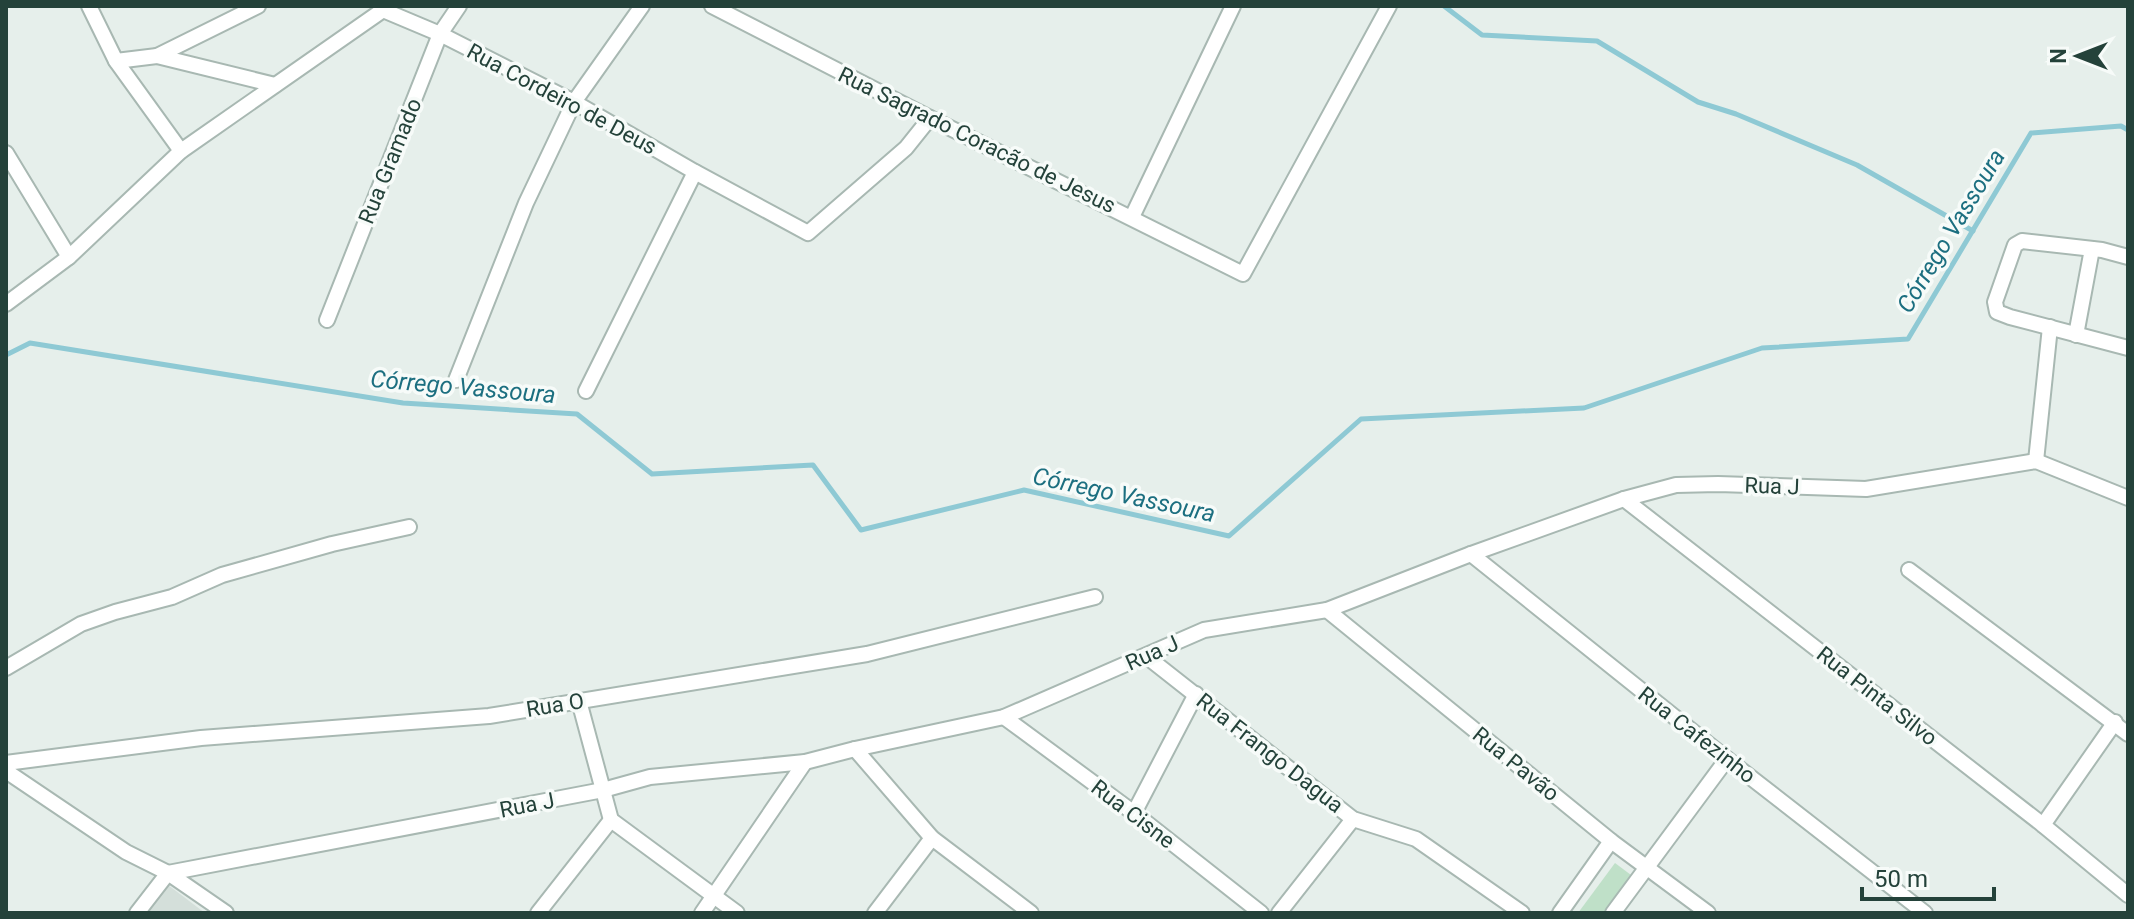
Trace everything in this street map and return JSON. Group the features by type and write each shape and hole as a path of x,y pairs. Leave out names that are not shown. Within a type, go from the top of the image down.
{"street":[{"path":"89,6 116,61 181,151"},
{"path":"116,61 157,56 258,6"},
{"name":"Rua Gramado","path":"327,320 440,34 459,6"},
{"path":"456,380 526,203 574,102 642,6"},
{"name":"Rua Sagrado Coracão de Jesus","path":"712,6 1243,274 1389,6"},
{"path":"1132,217 1233,6"},
{"name":"Rua Cordeiro de Deus","path":"6,304 69,257 181,151 383,8 574,102 808,233 906,148 930,118"},
{"path":"157,56 275,85"},
{"path":"6,153 69,257"},
{"path":"586,391 695,172"},
{"path":"2128,257 2092,249 2022,241 2015,245 1995,302 1997,312 2010,317 2128,348"},
{"path":"2076,335 2092,249"},
{"path":"2050,327 2036,461 2128,498"},
{"name":"Rua J","path":"168,873 603,790 650,777 805,762 1004,717 1204,630 1327,610 1624,499 1676,485 1866,489 2036,461"},
{"name":"Rua Pinta Silvo","path":"1624,499 2043,825 2128,895"},
{"path":"6,668 81,624 115,612 172,597 222,575 332,544 409,527"},
{"name":"Rua Cafezinho","path":"1471,554 1925,913"},
{"path":"1909,570 2128,734"},
{"name":"Rua O","path":"6,763 201,738 489,716 867,654 1095,597"},
{"name":"Rua Pavão","path":"1327,610 1611,841 1708,913"},
{"name":"Rua Frango Dagua","path":"1146,656 1353,819 1416,839 1522,913"},
{"path":"1134,813 1196,694"},
{"path":"579,701 611,820 737,913"},
{"name":"Rua Cisne","path":"1004,717 1134,813 1261,913"},
{"path":"2043,825 2115,722"},
{"path":"855,749 932,838 1031,913"},
{"path":"1613,913 1727,759"},
{"path":"702,913 805,762"},
{"path":"6,771 126,852 168,873 226,913"},
{"path":"1279,913 1353,819"},
{"path":"538,913 611,820"},
{"path":"875,913 932,838"},
{"path":"1560,913 1611,841"},
{"path":"137,913 168,873"}],"shaded area":[{"path":"168,885 205,913 147,913"}],"green space":[{"path":"1615,863 1631,875 1604,913 1578,913"}],"waterway":[{"path":"1444,6 1482,35 1597,41 1698,102 1736,114 1857,165 1973,231"},
{"name":"Córrego Vassoura","path":"6,355 30,343 403,403 577,414 652,474 813,465 861,530 1024,490 1229,536 1361,419 1584,408 1762,348 1908,339 2031,133 2121,126 2128,130"}]}
